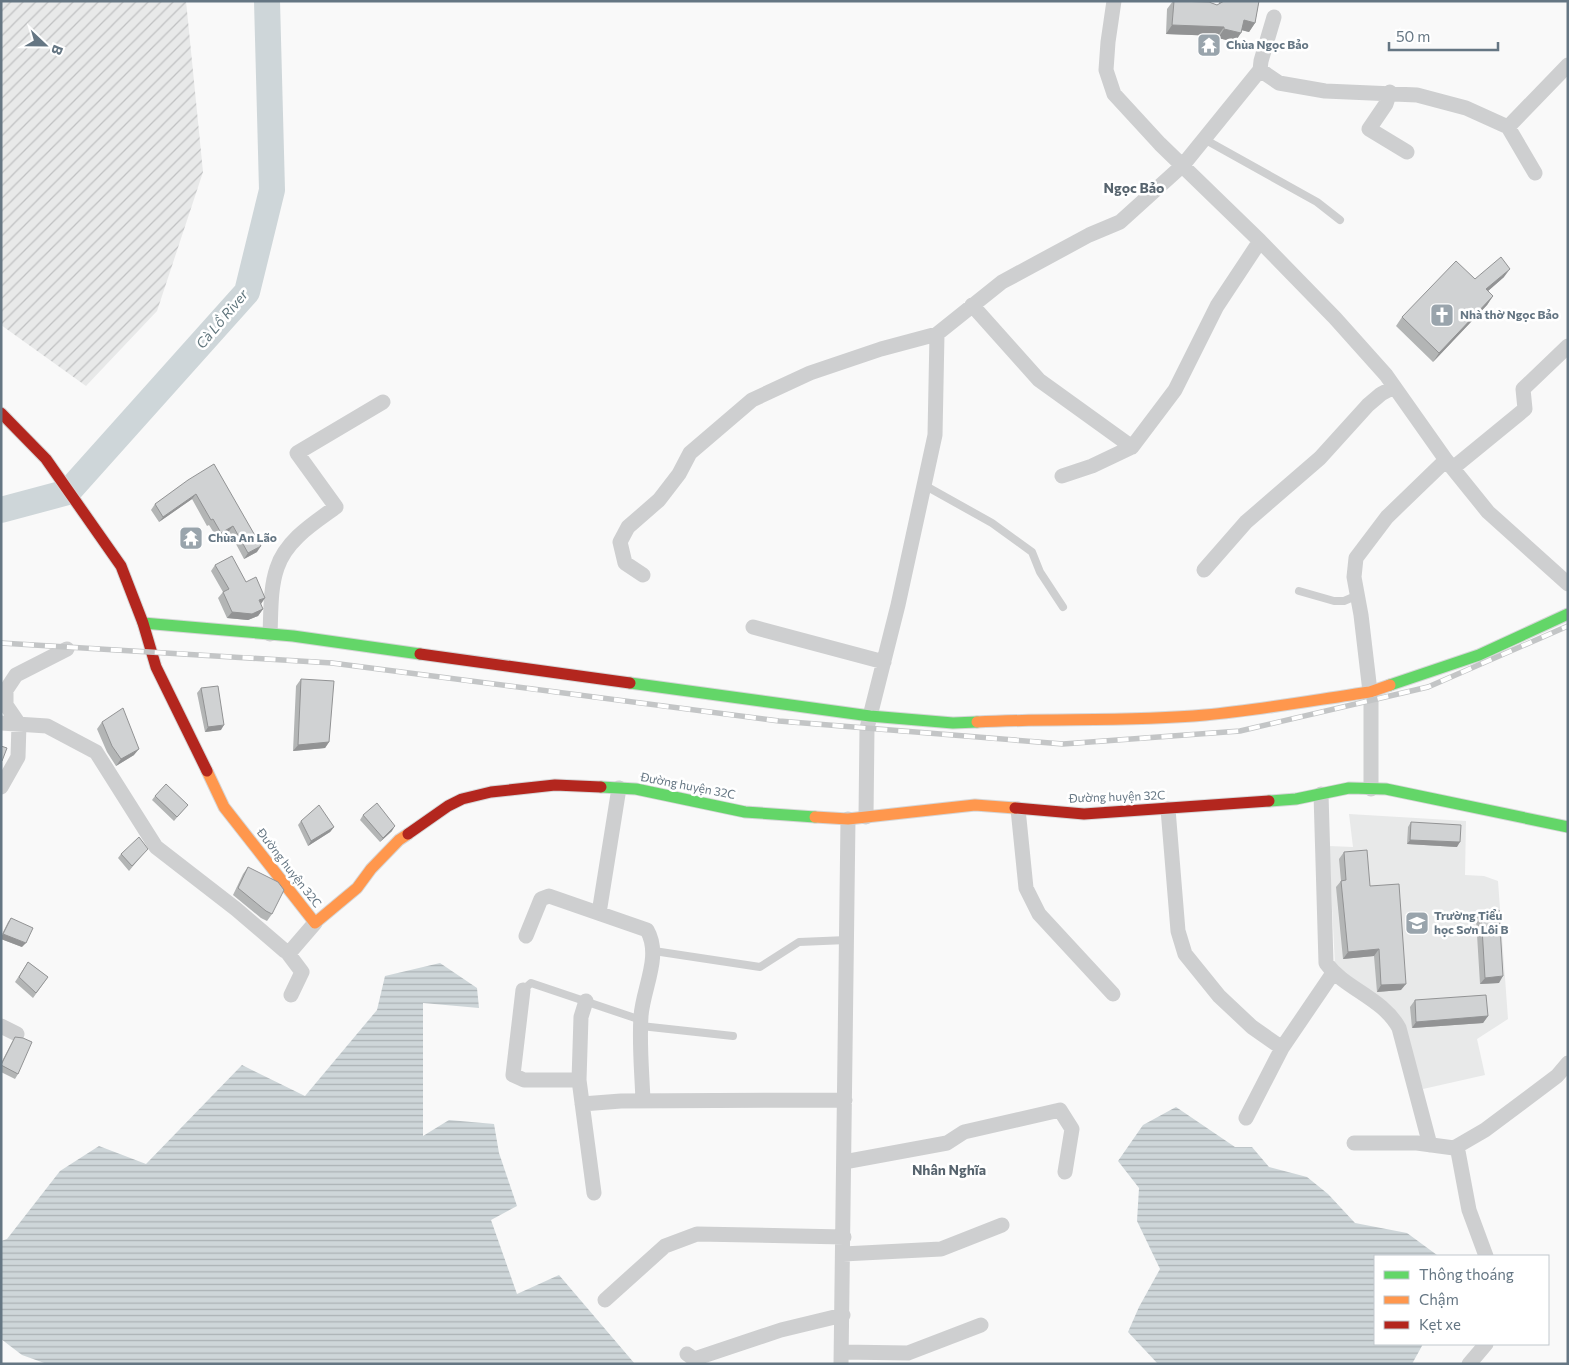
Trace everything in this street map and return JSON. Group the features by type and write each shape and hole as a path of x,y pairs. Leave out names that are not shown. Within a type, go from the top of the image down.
{"street":[{"path":"1114,1 1106,70 1114,94 1335,318 1386,375 1450,464 1488,512 1568,584"},
{"path":"644,575 624,563 620,542 628,527 659,500 680,474 690,453 752,400 810,372 881,349 937,334 1002,282 1089,235 1120,222 1182,165 1260,70 1274,17"},
{"path":"1508,127 1568,65"},
{"path":"1260,70 1279,83 1325,90 1418,95 1466,108 1508,127 1535,173"},
{"path":"1390,92 1386,104 1369,129 1407,152"},
{"path":"1062,476 1092,466 1132,447 1175,390 1218,306 1260,241"},
{"path":"972,305 1039,380 1132,447"},
{"path":"866,817 867,728 898,605 934,435 937,334"},
{"path":"1371,789 1370,692 1362,615 1354,576 1356,558 1387,517 1450,464 1525,409 1523,389 1568,346"},
{"path":"1204,570 1246,522 1320,458 1368,405 1381,394 1394,387"},
{"path":"270,634 274,580 282,556 292,543 336,507 297,453 384,402"},
{"name":"Đường huyện 32C","path":"1,413 46,459 121,566 143,623 156,666 224,807 315,923 357,888 371,869 399,840 448,806 462,799 491,792 555,785 636,789 745,812 848,819 976,805 1084,814 1168,809 1296,799 1349,788 1386,790 1568,827"},
{"path":"143,623 270,634 870,716 953,723 1030,719 1129,719 1206,715 1370,692 1479,655 1568,614"},
{"path":"752,627 884,662"},
{"path":"1,787 18,757 19,724 6,705 6,690 16,675 67,649"},
{"path":"1,723 46,726 96,752 156,847 236,909 287,952 302,972 291,995"},
{"path":"599,913 619,788"},
{"path":"1321,794 1326,963 1334,973 1368,996 1394,1020 1399,1028 1430,1145"},
{"path":"1018,809 1026,888 1030,897 1039,914 1113,994"},
{"path":"1168,809 1178,931 1186,954 1219,996 1252,1027 1282,1048"},
{"path":"848,819 841,1358 908,1353 981,1325"},
{"path":"526,936 541,899 549,896 647,930 654,952 641,1023 642,1101"},
{"path":"287,952 290,952 315,923"},
{"path":"1246,1118 1282,1048 1334,973"},
{"path":"523,990 513,1075 524,1080 579,1080"},
{"path":"586,1001 581,1016 579,1080 594,1193"},
{"path":"1,1026 17,1034"},
{"path":"1354,1143 1416,1143 1454,1148 1485,1130 1556,1076 1568,1063"},
{"path":"582,1104 642,1101 845,1100"},
{"path":"844,1162 946,1143 964,1132 1060,1110 1072,1129 1065,1172"},
{"path":"1457,1146 1469,1210 1486,1255"},
{"path":"843,1254 941,1249 1002,1225"},
{"path":"605,1300 665,1246 698,1234 844,1237"},
{"path":"687,1354 694,1359 781,1330 843,1316"},
{"path":"1469,1364 1485,1345"}],"lane":[{"path":"1204,140 1317,202 1340,220"},
{"path":"924,485 992,523 1032,552 1040,572 1063,606"},
{"path":"1299,591 1338,601 1358,595"},
{"path":"654,952 760,967 799,942 847,940"},
{"path":"523,990 531,983 586,1001 641,1023 733,1036"}],"shaded area":[{"path":"1,1 186,1 203,172 157,311 86,386 1,325"},
{"name":"Trường Tiểu học Sơn Lôi B","path":"1349,814 1466,821 1465,875 1484,876 1498,881 1508,1019 1477,1039 1485,1075 1423,1089 1400,1021 1335,965 1329,846 1353,847"},
{"path":"440,963 477,988 479,1008 423,1003 423,1136 449,1120 494,1124 499,1153 517,1206 491,1220 517,1294 559,1275 635,1364 47,1364 22,1355 1,1339 1,1241 7,1239 60,1171 99,1146 146,1164 242,1065 305,1096 377,1010 385,976"},
{"path":"1176,1107 1235,1147 1252,1147 1269,1167 1307,1177 1328,1194 1355,1223 1407,1233 1437,1255 1374,1255 1374,1345 1422,1345 1412,1364 1158,1364 1128,1332 1139,1307 1160,1269 1137,1221 1139,1188 1118,1161 1143,1125"}],"building":[{"path":"1174,1 1209,2 1217,5 1224,1 1259,1 1255,23 1244,20 1241,33 1224,29 1224,27 1172,25"},
{"name":"Nhà thờ Ngọc Bảo","path":"1501,257 1510,269 1486,289 1493,296 1439,353 1402,317 1456,261 1475,279"},
{"path":"214,464 261,546 248,553 233,526 221,533 196,494 163,517 155,504"},
{"path":"232,556 246,582 256,577 265,598 259,600 263,609 252,614 232,612 223,592 229,589 215,565"},
{"path":"301,679 334,681 329,742 298,745"},
{"path":"218,686 224,725 208,727 201,688"},
{"path":"123,708 139,749 121,759 112,746 102,722"},
{"path":"1,746 7,748 2,761 1,760"},
{"path":"166,784 188,805 177,817 155,796"},
{"path":"377,803 395,826 383,838 363,815"},
{"path":"319,805 334,827 311,841 301,821"},
{"path":"1411,822 1461,825 1460,842 1410,840"},
{"path":"139,837 148,849 132,866 121,854"},
{"path":"1367,850 1370,886 1399,884 1406,984 1381,985 1379,949 1348,952 1341,881 1346,880 1344,852"},
{"path":"248,867 278,882 284,890 272,914 238,888"},
{"path":"1499,910 1503,976 1485,978 1481,911"},
{"path":"11,918 33,928 26,943 3,934"},
{"path":"28,962 48,977 36,993 19,977"},
{"path":"1486,995 1488,1016 1416,1022 1415,1000"},
{"path":"15,1037 32,1042 18,1074 1,1065"}],"waterway":[{"name":"Cà Lồ River","path":"1,510 68,492 247,292 272,190 267,1"}],"railway":[{"path":"1,643 332,663 779,721 1063,744 1240,731 1428,687 1568,626"}],"traffic: fast":[{"path":"1390,685 1479,655 1568,614"},
{"path":"143,623 293,636 420,654"},
{"path":"630,683 870,716 953,723 977,722"},
{"path":"601,787 636,789 745,812 815,817"},
{"path":"1269,801 1296,799 1349,788 1386,789 1568,827"}],"traffic: slow":[{"path":"977,722 1205,715 1267,708 1370,692 1390,685"},
{"path":"207,771 224,807 315,923 357,888 371,869 399,840 408,834"},
{"path":"815,817 848,819 975,805 1015,808"}],"traffic: jam":[{"path":"1,413 46,459 121,566 143,623 156,667 207,771"},
{"path":"420,654 630,683"},
{"path":"408,834 448,806 462,799 491,792 555,785 601,787"},
{"path":"1015,808 1084,814 1269,801"}],"place":[{"name":"Chùa Ngọc Bảo","path":"1209,45"},
{"name":"Nhà thờ Ngọc Bảo","path":"1442,315"},
{"name":"Chùa An Lão","path":"191,538"},
{"name":"Trường Tiểu học Sơn Lôi B","path":"1417,923"}],"district":[{"name":"Ngọc Bảo","path":"1134,188"},
{"name":"Nhân Nghĩa","path":"949,1170"}]}
